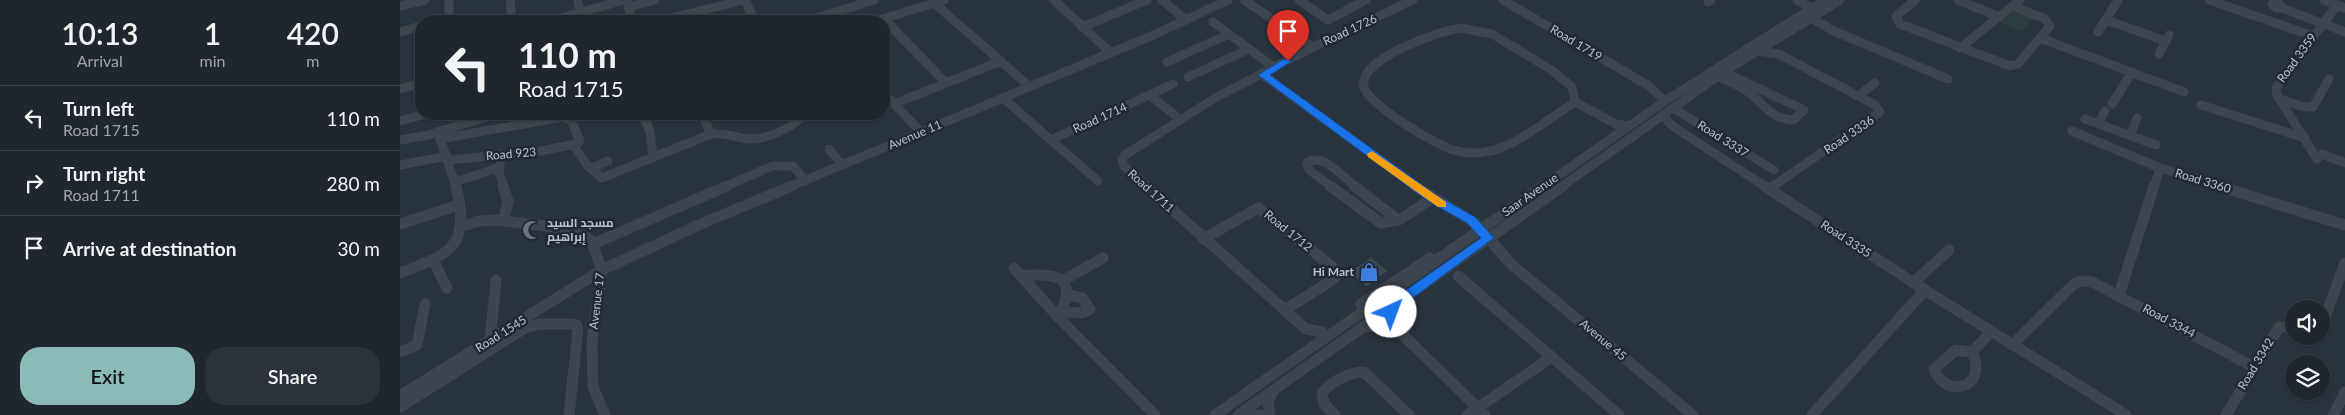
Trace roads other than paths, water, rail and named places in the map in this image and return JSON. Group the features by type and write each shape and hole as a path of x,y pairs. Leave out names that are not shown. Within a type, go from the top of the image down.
{"street":[{"path":"400,6 425,0"},
{"path":"447,15 449,0"},
{"path":"510,0 511,15"},
{"path":"578,0 580,13"},
{"path":"573,15 626,2 655,0"},
{"path":"683,15 744,0 752,15"},
{"path":"826,15 874,0"},
{"path":"890,17 944,0"},
{"path":"1055,0 1111,53"},
{"path":"1082,27 1147,0"},
{"path":"1162,0 1186,20"},
{"name":"Avenue 11","path":"602,270 694,227 1111,53 1228,0"},
{"path":"1244,0 1313,47"},
{"path":"1299,0 1346,33"},
{"path":"1328,20 1366,0"},
{"name":"Road 1726","path":"1313,47 1413,0"},
{"name":"Road 1719","path":"1503,0 1649,86 1664,101"},
{"path":"1797,0 1815,13"},
{"path":"1802,0 1834,31 1948,79"},
{"name":"Saar Avenue","path":"1215,415 1452,249 1481,236 1815,13 1825,0"},
{"name":"Saar Avenue","path":"1238,415 1393,305 1481,236 1664,101 1840,0"},
{"path":"1916,0 1898,13 1896,20 1906,28 1960,48 2005,64 2016,66 2050,26 2048,21 2016,3 1960,48"},
{"path":"1958,0 2001,15"},
{"path":"1972,0 2001,15"},
{"path":"2098,32 2118,0"},
{"path":"2209,0 2313,36"},
{"path":"2263,0 2279,4 2322,24 2345,32"},
{"path":"2324,0 2341,6"},
{"path":"626,2 630,15"},
{"path":"934,3 1029,86"},
{"name":"Road 3359","path":"2341,6 2322,24 2277,85 2276,91 2305,138 2320,156 2345,163"},
{"path":"2106,20 2168,38 2159,54"},
{"path":"1213,22 1275,68"},
{"path":"400,32 415,28"},
{"path":"1465,28 1492,34 1550,69 1572,88 1574,102 1502,148 1489,152 1468,153 1439,144 1390,113 1365,91 1364,80 1368,70 1378,62 1433,34 1465,28"},
{"path":"890,30 946,83"},
{"path":"1166,62 1230,34"},
{"path":"2040,38 2184,92"},
{"path":"1772,42 1779,54"},
{"name":"Road 1711","path":"1306,329 1203,239 1122,163 1126,155 1180,119 1215,98 1263,75 1313,47"},
{"path":"1188,77 1249,49"},
{"name":"Road 3336","path":"1757,51 1779,54 1878,108 1879,115 1769,189"},
{"path":"894,104 1001,61"},
{"path":"2098,124 2132,72"},
{"path":"1721,74 1775,93 1801,106 1804,110 1793,120 1781,118 1761,106 1748,92 1721,74"},
{"name":"Avenue 45","path":"1263,75 1432,198 1456,213 1512,265 1693,415"},
{"path":"2280,99 2304,107 2313,106 2329,79"},
{"path":"1858,96 1875,83"},
{"name":"Road 1714","path":"1051,140 1173,84"},
{"path":"400,89 415,85"},
{"name":"Road 1719","path":"1649,86 1677,93"},
{"path":"1149,95 1180,119"},
{"path":"1003,98 1098,181"},
{"path":"890,100 921,132"},
{"path":"1574,102 1616,124 1629,126"},
{"path":"2201,105 2305,138"},
{"path":"1585,108 1611,127 1616,135"},
{"name":"Road 3337","path":"1673,108 1774,170"},
{"name":"Road 3335","path":"1663,114 1668,122 1680,131 1913,283 2126,415"},
{"path":"400,121 415,117"},
{"path":"2130,136 2137,118"},
{"path":"2086,119 2156,145"},
{"path":"439,136 478,120"},
{"path":"400,140 439,136 533,120"},
{"path":"571,120 580,141 573,145 600,178 711,134 727,132 748,139 755,139 795,124 800,120"},
{"path":"645,120 652,138 653,157"},
{"path":"705,120 711,134"},
{"name":"Road 3335","path":"1644,128 1661,126 1680,131"},
{"path":"2110,146 2115,130"},
{"path":"2072,132 2160,168"},
{"path":"400,273 433,260 456,242 460,227 459,205 455,182 439,136"},
{"name":"Road 923","path":"400,165 448,158 541,152 573,145"},
{"path":"829,149 842,165"},
{"path":"501,154 498,168 508,201 504,220"},
{"path":"1398,220 1320,159 1312,159 1307,163 1309,170 1382,223 1388,225 1398,220 1432,198"},
{"path":"592,168 608,161"},
{"path":"460,227 485,220 504,220 576,230 587,236 593,244 772,166 793,166 805,181"},
{"path":"455,182 498,168"},
{"name":"Road 3360","path":"2119,295 2160,168 2345,225"},
{"path":"400,224 459,205"},
{"name":"Road 1712","path":"1203,239 1258,208 1334,268 1338,274 1332,280 1285,310"},
{"name":"Avenue 17","path":"593,244 602,270 592,341 592,378 593,387 605,415"},
{"path":"1280,369 1287,357 1417,265 1452,249"},
{"path":"1913,283 1949,250"},
{"path":"1064,280 1103,258"},
{"path":"433,260 447,288"},
{"path":"2330,304 2345,263"},
{"name":"Road 1545","path":"400,396 602,270"},
{"path":"1059,314 1068,295 1067,285 1064,280 1047,273 1018,272 1155,415"},
{"path":"1458,276 1619,415"},
{"path":"490,340 496,280"},
{"name":"Road 3344","path":"2012,345 2074,284 2082,281 2092,282 2119,295 2254,367"},
{"path":"1812,415 1925,290"},
{"path":"1059,314 1082,313 1090,309 1088,301 1083,297 1068,295"},
{"path":"400,352 417,346 425,304"},
{"path":"1393,305 1392,319 1402,334 1482,411"},
{"path":"400,407 525,328 539,324 573,324 577,325 578,329 572,407 568,415"},
{"path":"1363,327 1385,326 1402,334"},
{"name":"Road 3342","path":"2226,415 2279,327 2285,327"},
{"path":"1307,343 1306,329 1322,332"},
{"path":"1972,352 1991,332"},
{"path":"1467,415 1482,411 1552,357"},
{"path":"1335,415 1324,404 1322,393 1326,388 1345,376 1358,371 1368,375 1408,415"},
{"path":"1270,415 1268,403 1274,390"},
{"path":"2333,415 2345,392"},
{"path":"1244,415 1261,415"}],"place":[{"name":"مسجد السيد إبراهيم","path":"532,230"},
{"name":"Hi Mart","path":"1369,272"}]}
